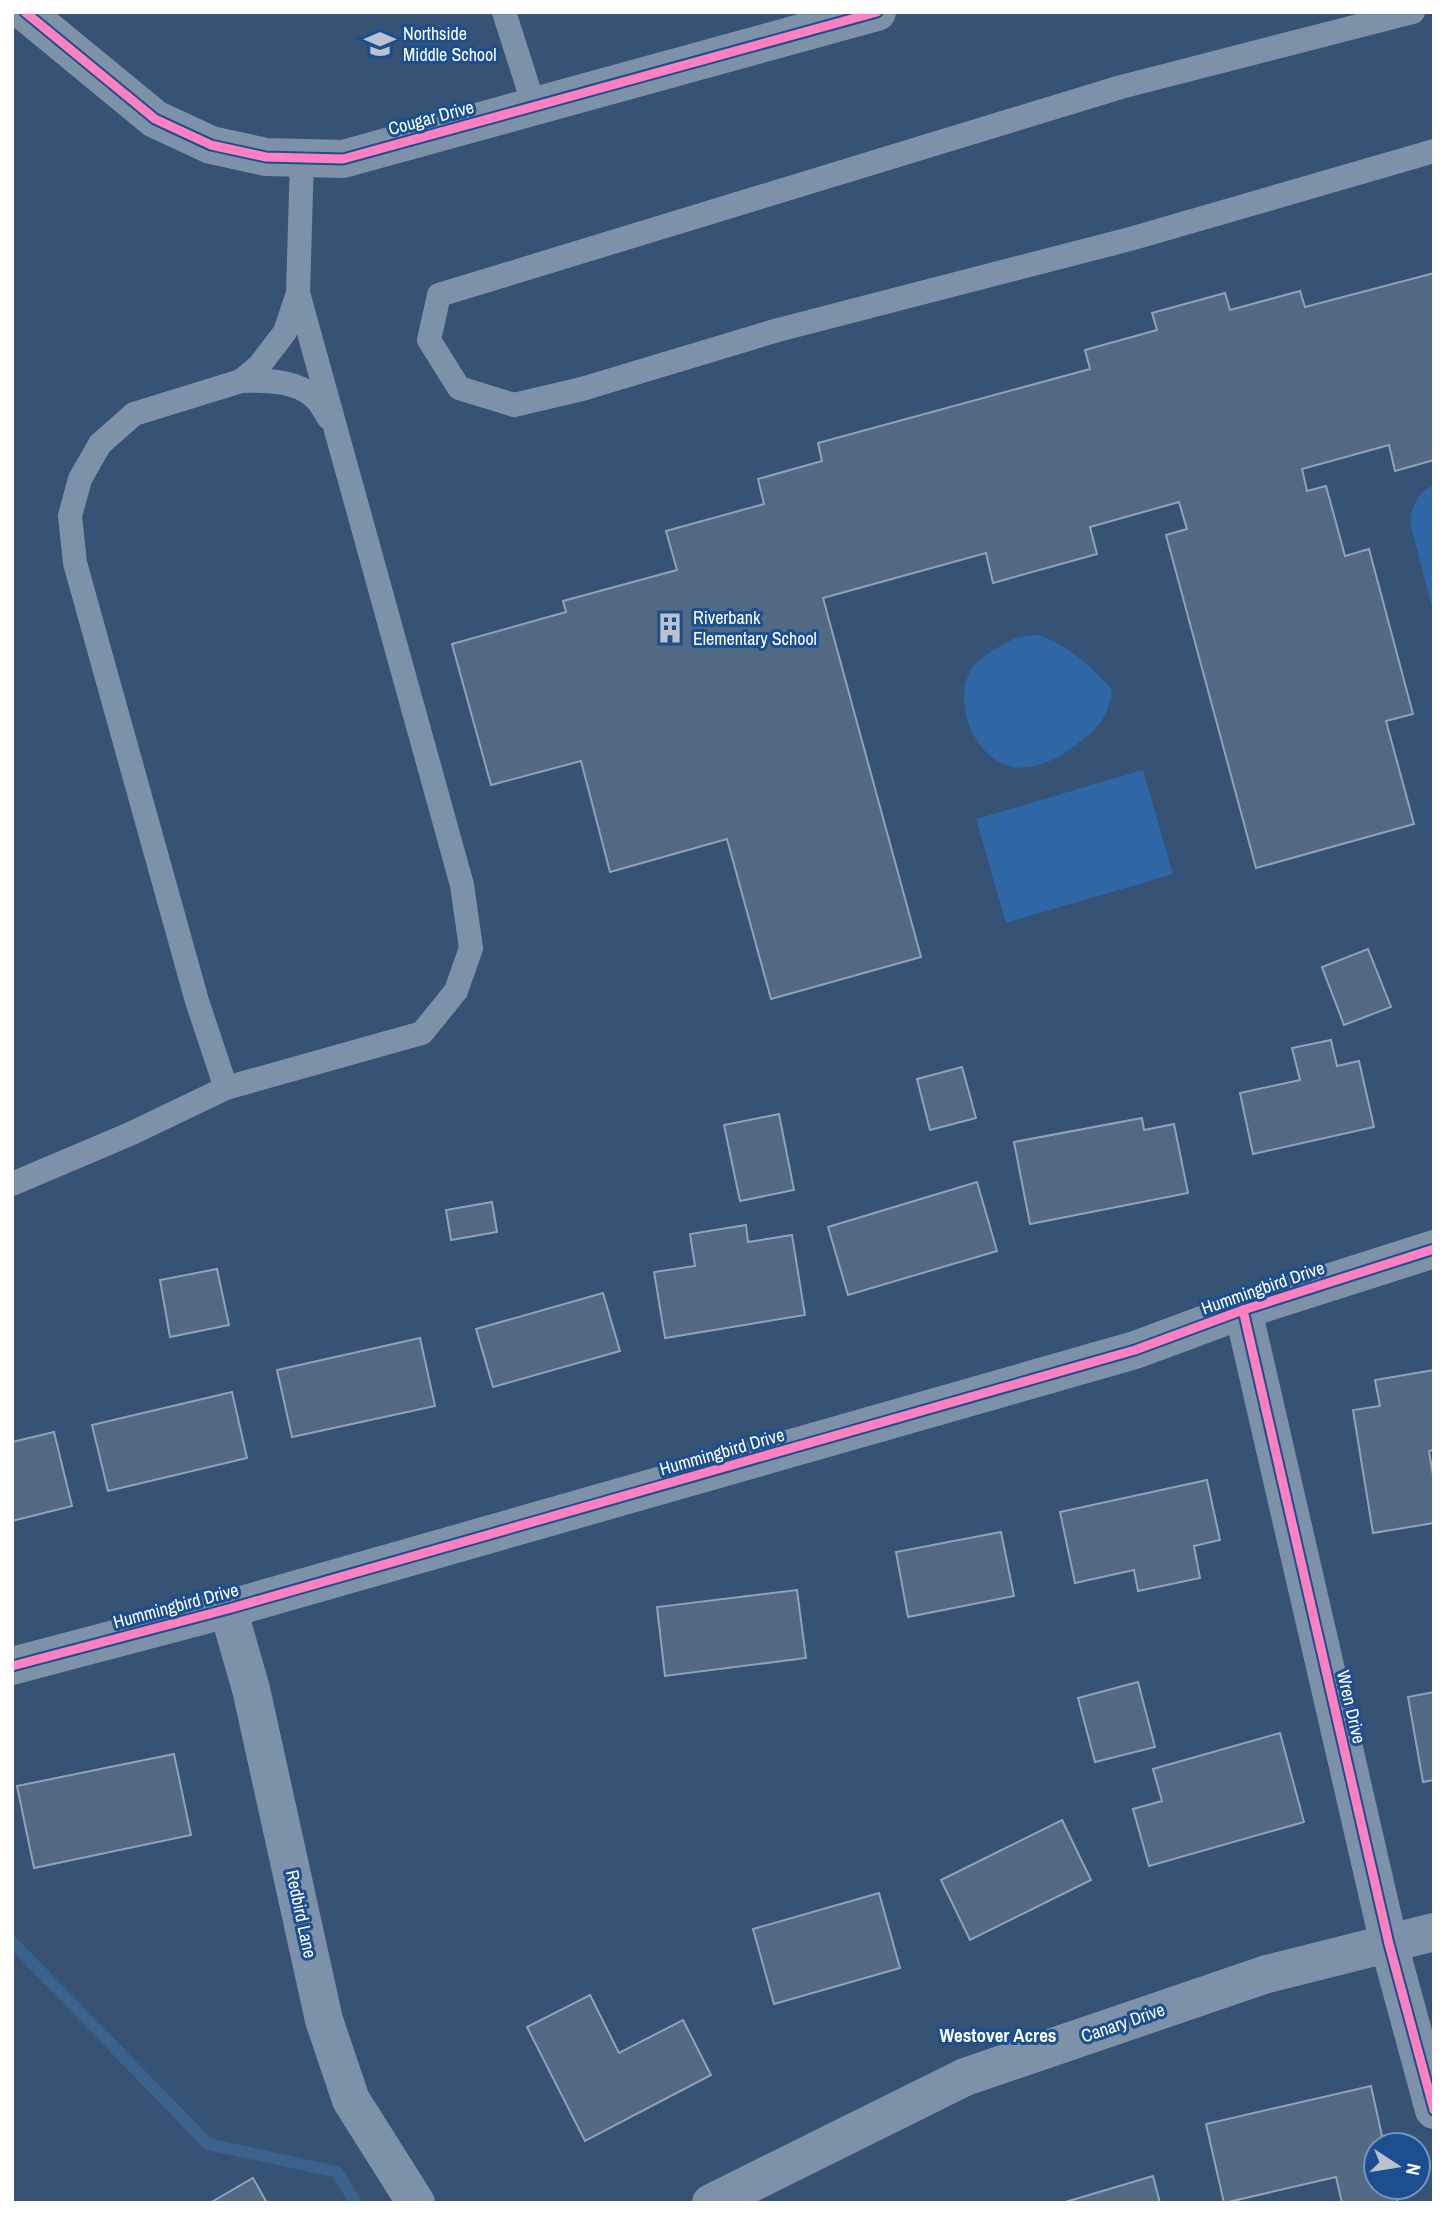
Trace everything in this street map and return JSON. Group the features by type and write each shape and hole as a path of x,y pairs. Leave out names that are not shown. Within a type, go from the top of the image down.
{"street":[{"name":"Cougar Drive","path":"25,12 155,119 211,145 266,157 343,159 877,12"},
{"name":"Hummingbird Drive","path":"12,1666 228,1609 1135,1350 1243,1310 1434,1249"},
{"name":"Wren Drive","path":"1243,1310 1389,1944 1434,2110"},
{"name":"Redbird Lane","path":"228,1609 251,1689 324,2020 351,2100 416,2203"},
{"name":"Canary Drive","path":"711,2203 965,2077 1267,1974 1434,1932"}],"lane":[{"path":"504,12 534,106"},
{"path":"1413,12 1121,86 439,295 429,340 459,388 514,405 582,389 778,330 1130,239 1434,151"},
{"path":"241,381 259,366 285,332 298,293 302,158"},
{"path":"12,1184 130,1135 226,1088 422,1033 456,991 471,948 462,885 298,293"},
{"path":"226,1088 197,1001 75,563 70,516 79,479 100,444 135,414 241,381 263,380 293,385 316,398 335,427"}],"shaded area":[{"path":"1434,485 1434,615 1410,523 1416,500"},
{"path":"1039,635 1061,645 1087,664 1112,689 1110,700 1100,723 1066,752 1035,766 1012,767 999,762 978,742 966,714 965,685 972,668 988,654 1015,638"},
{"path":"1143,770 1173,874 1006,923 976,819"}],"building":[{"name":"Riverbank Elementary School","path":"1434,273 1434,460 1395,471 1389,445 1302,469 1307,491 1326,486 1345,556 1369,549 1413,714 1386,721 1414,824 1256,868 1166,535 1187,529 1179,502 1090,527 1097,554 993,583 986,553 823,598 921,957 771,999 727,839 610,872 581,761 491,785 452,644 566,612 563,601 677,570 666,531 764,504 758,479 822,461 818,443 1090,369 1085,350 1157,330 1152,313 1225,293 1230,310 1300,291 1305,307"},
{"path":"1368,949 1391,1007 1344,1025 1322,967"},
{"path":"1331,1040 1337,1066 1359,1061 1374,1127 1253,1154 1240,1093 1300,1080 1292,1048"},
{"path":"962,1067 976,1118 930,1130 917,1079"},
{"path":"779,1114 794,1190 740,1201 724,1125"},
{"path":"1142,1118 1144,1130 1174,1124 1188,1193 1030,1224 1014,1142"},
{"path":"977,1182 997,1251 848,1295 828,1227"},
{"path":"492,1202 497,1232 451,1240 446,1210"},
{"path":"746,1225 748,1242 792,1235 805,1315 665,1338 654,1272 695,1266 690,1234"},
{"path":"217,1269 229,1325 170,1337 160,1280"},
{"path":"603,1293 620,1351 493,1387 476,1329"},
{"path":"420,1338 435,1406 292,1437 277,1370"},
{"path":"1434,1370 1434,1450 1429,1451 1434,1481 1434,1523 1373,1533 1353,1410 1380,1406 1375,1380"},
{"path":"232,1392 247,1458 108,1491 92,1425"},
{"path":"54,1432 72,1506 12,1521 12,1442"},
{"path":"1207,1480 1220,1540 1194,1546 1200,1578 1138,1591 1134,1570 1075,1583 1060,1512"},
{"path":"1001,1532 1014,1596 908,1617 896,1552"},
{"path":"797,1590 806,1658 665,1676 657,1607"},
{"path":"1138,1682 1155,1747 1095,1762 1078,1698"},
{"path":"1434,1692 1434,1780 1423,1782 1408,1697"},
{"path":"1280,1733 1304,1822 1149,1866 1133,1809 1162,1801 1153,1769"},
{"path":"174,1754 191,1835 34,1868 17,1786"},
{"path":"1062,1820 1091,1880 970,1940 941,1880"},
{"path":"879,1893 900,1968 774,2004 753,1929"},
{"path":"590,1995 619,2053 683,2020 711,2075 585,2141 527,2027"},
{"path":"1371,2086 1381,2131 1362,2131 1362,2201 1398,2203 1342,2203 1336,2177 1224,2203 1206,2124"},
{"path":"1153,2176 1160,2203 1062,2203"},
{"path":"253,2178 267,2203 210,2203"}],"waterway":[{"path":"12,1942 208,2144 337,2172 356,2203"}],"cycle path":[{"path":"25,12 155,119 211,145 266,157 343,159 877,12"},
{"path":"12,1666 228,1609 1135,1350 1243,1310 1434,1249"},
{"path":"1243,1310 1389,1944 1434,2110"}],"place":[{"name":"Northside Middle School","path":"380,44"},
{"name":"Riverbank Elementary School","path":"670,628"}],"district":[{"name":"Westover Acres","path":"998,2035"}]}
